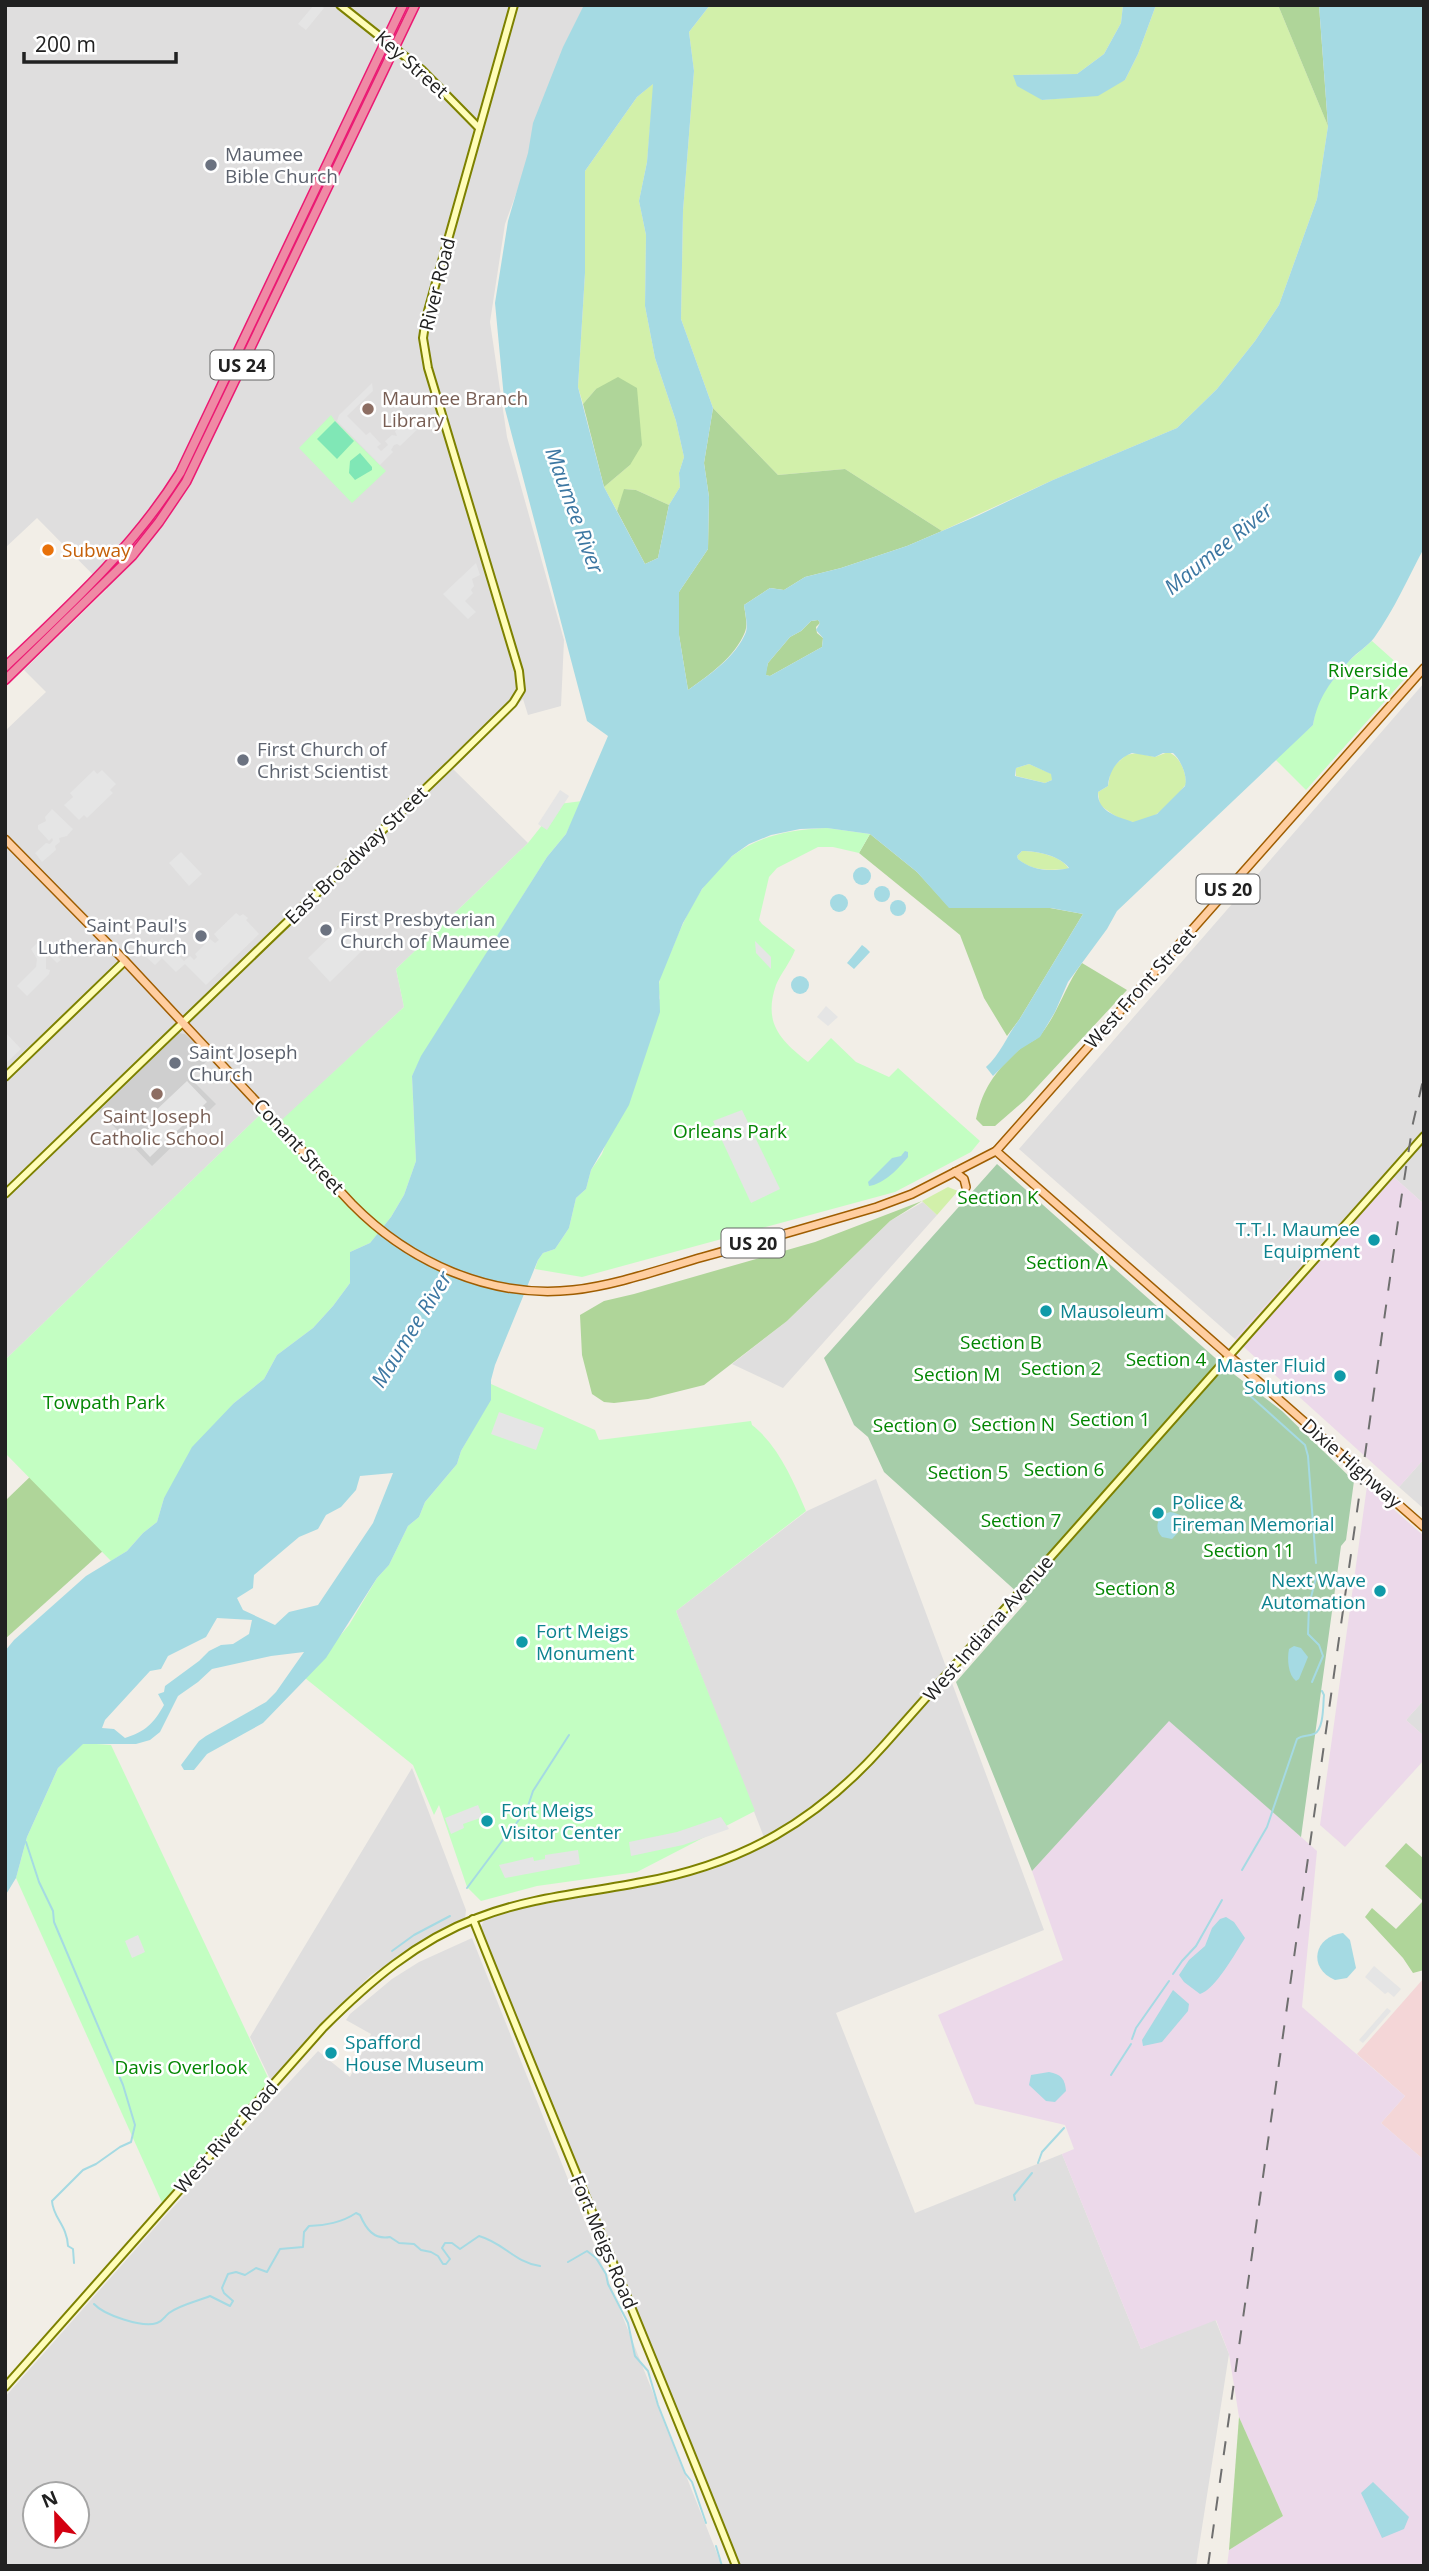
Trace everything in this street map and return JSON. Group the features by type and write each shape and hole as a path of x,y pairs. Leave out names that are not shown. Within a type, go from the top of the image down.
{"highway":[{"name":"US 24","path":"5,667 69,606 118,554 171,487 275,276 403,5"},
{"name":"US 24","path":"5,680 132,556 186,482 415,5"}],"main road":[{"name":"West Front Street","path":"996,1151 1424,668"},
{"name":"Conant Street","path":"5,839 125,961 359,1211 404,1248 440,1267 487,1284 573,1290 608,1284 895,1201 955,1172"},
{"name":"US 20","path":"955,1172 996,1151"},
{"name":"Dixie Highway","path":"996,1151 1424,1527"},
{"path":"955,1172 964,1179 966,1187"}],"street":[{"name":"Key Street","path":"341,5 422,70 479,128"},
{"name":"River Road","path":"514,5 425,322 423,338 428,368 521,683"},
{"name":"East Broadway Street","path":"5,1195 513,703 519,694 521,683"},
{"path":"5,1077 125,961"},
{"name":"West Indiana Avenue","path":"473,1919 530,1902 693,1871 766,1842 818,1809 880,1751 1424,1136"},
{"name":"West River Road","path":"5,2387 330,2021 362,1989 401,1958 434,1937 473,1919"},
{"name":"Fort Meigs Road","path":"473,1919 736,2566"}],"shaded area":[{"path":"5,5 585,5 505,224 490,322 507,437 564,640 561,706 528,715 523,699 453,769 528,843 396,969 404,1007 274,1128 260,1115 5,1360 5,838 8,835 5,832 5,731 46,692 24,670 107,589 37,518 5,548"},
{"path":"314,5 324,8 306,30 298,24"},
{"path":"372,383 373,391 347,416 366,435 370,432 381,444 377,447 381,451 388,445 385,441 392,435 397,436 395,431 410,417 415,418 420,427 400,446 394,445 391,450 393,452 380,465 337,421 339,415"},
{"path":"476,563 480,575 472,579 473,593 465,601 476,612 468,619 443,594"},
{"path":"1424,683 1424,1204 1387,1171 1235,1339 1019,1149"},
{"path":"94,770 97,774 102,770 116,784 110,790 113,793 87,818 84,815 79,820 64,805 73,797 70,793"},
{"path":"560,790 569,796 547,830 538,824"},
{"path":"52,809 73,829 67,836 59,838 56,850 42,862 35,853 53,840 52,838 49,841 38,829 38,825 46,821 45,817"},
{"path":"181,852 202,874 189,886 169,863"},
{"path":"236,913 248,918 246,920 259,934 206,985 185,964 176,972 162,958 155,965 144,955 162,938 184,961 190,956 194,960 197,957 195,954 210,939 215,943 219,940 214,934"},
{"path":"341,926 347,933 353,928 369,944 330,982 308,958"},
{"path":"41,939 61,960 57,963 46,952 46,969 50,970 49,974 27,996 17,986 36,967 37,959 31,949"},
{"path":"755,941 771,957 771,969 756,953"},
{"path":"826,1006 838,1017 828,1026 817,1017"},
{"path":"5,1032 21,1049 5,1064"},
{"path":"179,1033 185,1034 210,1058 190,1078 216,1104 152,1166 99,1111"},
{"path":"187,1081 207,1102 150,1157 135,1141 157,1121 152,1114"},
{"path":"742,1110 780,1189 751,1203 713,1121"},
{"path":"1387,1171 1424,1204 1424,1459 1399,1487 1235,1339"},
{"path":"923,1202 937,1215 783,1388 732,1364 787,1321 890,1221"},
{"path":"499,1412 544,1428 536,1450 491,1434"},
{"path":"1424,1459 1424,1509 1399,1487"},
{"path":"876,1479 1044,1930 836,2013 915,2213 1062,2154 1141,2349 1215,2319 1229,2354 1196,2566 740,2566 480,1929 484,1920 518,1909 674,1880 714,1869 767,1845 676,1611 807,1511"},
{"path":"1367,1486 1424,1536 1424,1700 1406,1720 1424,1736 1424,1760 1345,1847 1320,1825"},
{"path":"1424,1700 1424,1736 1406,1720"},
{"path":"1169,1720 1317,1851 1302,2007 1405,2096 1381,2123 1424,2160 1424,2566 1227,2566 1229,2550 1283,2516 1239,2417 1229,2354 1216,2320 1141,2349 1062,2154 1074,2149 1065,2125 975,2104 938,2015 1063,1960 1032,1871"},
{"path":"412,1768 466,1910 465,1919 419,1942 371,1975 317,2028 271,2081 250,2037"},
{"path":"478,1805 483,1817 463,1824 464,1828 451,1834 445,1818"},
{"path":"721,1817 729,1829 683,1845 631,1856 629,1842 677,1832"},
{"path":"578,1850 580,1864 505,1878 499,1865 533,1857 534,1861 545,1859 545,1855"},
{"path":"138,1935 145,1952 132,1958 125,1941"},
{"path":"472,1938 722,2566 5,2566 5,2397 166,2215 318,2051 350,2077 371,2034 346,2020 392,1979 419,1962"},
{"path":"1374,1966 1401,1989 1394,1997 1388,1992 1385,1994 1365,1977"},
{"path":"1424,1978 1424,2160 1381,2123 1405,2096 1357,2054"},
{"path":"1387,2008 1391,2011 1363,2043 1359,2040"}],"green space":[{"path":"710,5 1123,5 1121,23 1104,54 1077,74 1013,75 1042,100 1065,98 1125,80 1156,5 1278,5 1328,126 1317,199 1279,305 1217,389 1177,428 1053,480 942,531 845,469 778,475 713,408 681,319 683,211 694,71 689,32"},
{"path":"1278,5 1319,5 1328,126"},
{"path":"654,83 647,162 639,201 646,235 645,306 655,358 676,421 684,457 679,473 680,487 669,505 636,490 625,489 617,511 604,487 630,465 596,389 583,404 578,387 585,273 585,171 637,97"},
{"path":"618,377 637,388 642,445 630,465 604,487 583,404 596,389"},
{"path":"713,408 778,475 845,469 942,531 907,546 805,577 784,590 770,588 744,605 746,629 735,650 721,665 688,690 679,635 679,592 708,549 709,497 704,463"},
{"path":"331,415 386,471 352,503 299,448"},
{"path":"335,421 354,441 337,459 317,439"},
{"path":"360,453 372,470 355,480 349,473 350,461"},
{"path":"624,489 636,490 669,505 658,558 645,564 617,511"},
{"path":"818,620 820,623 816,627 817,633 823,638 822,647 770,676 765,675 768,663 790,637 811,621"},
{"name":"Riverside Park","path":"1372,641 1409,674 1306,790 1275,759 1313,725 1316,707 1323,692 1350,660"},
{"path":"1168,752 1182,765 1186,784 1163,809 1149,819 1129,822 1100,805 1098,792 1108,786 1111,769 1126,755 1137,753 1155,757"},
{"path":"1029,764 1052,774 1052,780 1045,783 1016,776 1016,768"},
{"name":"Towpath Park","path":"582,801 566,834 547,857 412,1076 416,1161 404,1195 391,1217 370,1243 350,1252 350,1283 333,1306 313,1328 277,1355 264,1379 234,1403 164,1498 157,1522 127,1551 111,1561 5,1453 5,1360 260,1115 274,1127 404,1007 396,969 528,843 559,804"},
{"name":"Orleans Park","path":"827,828 870,834 859,853 833,847 818,847 777,868 769,877 759,920 795,950 772,998 773,1020 777,1030 789,1046 808,1062 831,1038 856,1062 889,1077 898,1068 980,1141 971,1152 895,1192 582,1277 535,1269 543,1253 555,1249 569,1228 576,1198 586,1189 591,1170 602,1154 660,998 662,972 698,896 712,875 748,846 796,831"},
{"path":"870,834 917,872 950,908 1050,908 1083,914 1007,1036 984,998 960,935 859,853"},
{"path":"1022,851 1042,853 1061,861 1069,869 1030,866 1018,859 1017,856"},
{"path":"1082,963 1127,990 1025,1100 995,1126 983,1126 976,1119 982,1098 992,1080 1012,1056 1040,1035"},
{"path":"997,1164 1231,1372 1282,1411 1354,1481 1346,1540 1341,1546 1301,1837 1169,1721 1032,1871 956,1682 1027,1601 884,1472 868,1437 854,1425 824,1358"},
{"path":"948,1187 958,1191 937,1215 922,1201"},
{"path":"922,1201 890,1221 787,1321 704,1385 648,1399 614,1403 604,1402 592,1394 582,1355 580,1315 604,1301 815,1242"},
{"path":"491,1384 595,1430 599,1440 751,1421 784,1465 806,1511 676,1611 755,1811 637,1872 537,1886 481,1901 467,1887 439,1805 434,1815 413,1765 305,1678 349,1625 377,1578 389,1565 408,1526 419,1517 425,1502 457,1464 461,1451 490,1400"},
{"path":"35,1472 114,1541 5,1639 5,1501"},
{"name":"Davis Overlook","path":"83,1743 111,1745 272,2086 164,2207 16,1878 27,1837 58,1768"},
{"path":"1406,1843 1424,1859 1424,1970 1413,1973 1403,1958 1365,1917 1372,1908 1396,1929 1423,1901 1385,1866"},
{"path":"1239,2417 1283,2516 1229,2550"}],"water":[{"name":"Maumee River","path":"584,5 710,5 689,32 694,71 683,211 681,319 713,408 704,463 709,497 708,549 679,592 679,635 688,690 736,650 746,632 744,605 770,588 784,590 805,577 907,546 1177,428 1217,389 1279,305 1317,199 1328,126 1319,5 1424,5 1424,548 1374,638 1350,660 1326,690 1313,725 1117,911 1068,982 1040,1037 1019,1050 993,1076 986,1067 1000,1050 1083,914 1051,908 949,908 917,872 870,834 827,828 800,829 771,835 749,844 732,856 702,889 683,923 659,982 660,1012 629,1105 591,1170 586,1189 576,1198 569,1228 555,1249 543,1253 538,1260 495,1365 491,1380 491,1400 461,1451 457,1464 425,1502 419,1517 408,1526 389,1565 377,1578 326,1658 263,1723 207,1754 194,1770 184,1770 181,1765 199,1741 266,1702 304,1652 212,1669 178,1696 160,1732 150,1740 136,1744 83,1744 58,1768 27,1837 16,1878 5,1896 5,1651 86,1576 127,1551 157,1522 164,1498 192,1447 234,1403 264,1379 277,1355 313,1328 350,1283 350,1252 370,1243 391,1217 404,1195 416,1161 412,1076 421,1056 547,857 566,834 608,736 587,721 505,409 495,303 508,221 528,153 533,123 563,47","holes":["653,84 647,162 639,201 646,235 645,306 655,358 676,421 684,457 679,473 680,487 669,505 658,558 645,564 604,487 578,387 585,273 585,171 637,97","818,620 820,623 816,630 823,638 822,647 770,676 766,675 768,663 790,637 811,621","1132,753 1155,757 1163,753 1173,753 1183,769 1185,786 1157,814 1133,822 1115,816 1101,804 1098,792 1108,786 1112,770 1122,758","1029,764 1051,774 1052,780 1045,783 1015,776 1016,768","1022,851 1035,852 1054,857 1069,868 1042,870 1018,859 1017,856","393,1473 373,1523 318,1605 289,1612 275,1625 243,1610 237,1598 253,1588 254,1575 299,1537 318,1529 326,1515 341,1507 356,1490 360,1476","217,1618 252,1620 249,1634 233,1644 221,1645 209,1651 165,1686 164,1692 158,1694 164,1705 153,1722 143,1730 125,1738 114,1729 102,1728 105,1720 150,1671 161,1669 168,1656 206,1637"]},
{"path":"1123,5 1156,5 1125,80 1098,96 1042,100 1017,86 1013,75 1077,74 1104,54 1121,23"},
{"path":"858,867 866,867 871,876 869,883 858,885 853,880 853,872"},
{"path":"879,886 885,886 890,894 888,900 879,902 874,897 874,891"},
{"path":"835,894 843,894 848,903 846,910 835,912 830,907 830,899"},
{"path":"895,900 901,900 906,908 904,914 895,916 890,911 890,905"},
{"path":"862,945 870,952 854,969 847,963"},
{"path":"800,976 806,979 809,985 806,991 800,994 794,991 791,985 794,979"},
{"path":"905,1151 908,1152 908,1157 895,1171 869,1186 868,1182 892,1158 901,1156"},
{"path":"1170,1512 1185,1519 1192,1533 1182,1528 1172,1539 1162,1537 1157,1525 1162,1516"},
{"path":"1294,1646 1301,1648 1308,1657 1296,1681 1291,1675 1288,1662 1289,1649"},
{"path":"1226,1917 1234,1922 1245,1938 1212,1986 1200,1994 1179,1975 1189,1960 1205,1946 1212,1928 1220,1919"},
{"path":"1343,1933 1350,1940 1356,1968 1347,1978 1335,1980 1320,1968 1318,1953 1326,1940"},
{"path":"1173,1990 1189,2004 1188,2011 1162,2042 1143,2046 1142,2040"},
{"path":"1049,2072 1057,2074 1063,2080 1066,2091 1055,2102 1046,2101 1029,2085 1031,2075"},
{"path":"1373,2482 1409,2517 1404,2529 1382,2538 1361,2493"}],"waterway":[{"path":"1247,1393 1305,1445 1316,1563"},
{"path":"1312,1682 1323,1656 1319,1645 1308,1634 1309,1605 1317,1574"},
{"path":"1242,1870 1267,1827 1297,1739 1314,1734 1320,1727 1324,1695 1322,1691"},
{"path":"512,1829 527,1809 533,1791 569,1735"},
{"path":"467,1888 505,1837"},
{"path":"26,1842 39,1882 53,1911 54,1922 123,2085 135,2125 131,2142 83,2170 52,2201 68,2246 73,2249 74,2263"},
{"path":"1173,1974 1196,1946 1222,1900"},
{"path":"392,1951 414,1935 450,1916"},
{"path":"1132,2039 1136,2028 1169,1981"},
{"path":"1111,2075 1131,2044"},
{"path":"1038,2163 1042,2152 1064,2128"},
{"path":"1015,2200 1014,2195 1032,2173"},
{"path":"94,2304 124,2320 142,2324 159,2322 178,2308 210,2296 230,2306 233,2301 222,2288 228,2274 236,2272 245,2275 256,2268 267,2272 280,2249 303,2247 304,2232 309,2226 333,2223 356,2213 375,2235 390,2237 399,2243 414,2244 421,2250 438,2256 443,2264 450,2259 442,2248 445,2243 452,2243 460,2249 479,2236 523,2261 540,2266"},
{"path":"568,2262 587,2251 596,2258 606,2274 608,2284 628,2323 635,2356 648,2371 658,2405 685,2473 692,2482 706,2523"},
{"path":"716,2546 722,2566"}],"railway":[{"path":"1208,2566 1401,1200 1413,1123 1424,1076"}],"place":[{"name":"Maumee Bible Church","path":"211,165"},
{"name":"Maumee Branch Library","path":"368,409"},
{"name":"Subway","path":"48,550"},
{"name":"First Church of Christ Scientist","path":"243,760"},
{"name":"First Presbyterian Church of Maumee","path":"326,930"},
{"name":"Saint Paul's Lutheran Church","path":"201,936"},
{"name":"Saint Joseph Church","path":"175,1063"},
{"name":"Saint Joseph Catholic School","path":"157,1094"},
{"name":"T.T.I. Maumee Equipment","path":"1374,1240"},
{"name":"Mausoleum","path":"1046,1311"},
{"name":"Master Fluid Solutions","path":"1340,1376"},
{"name":"Police & Fireman Memorial","path":"1158,1513"},
{"name":"Next Wave Automation","path":"1380,1591"},
{"name":"Fort Meigs Monument","path":"522,1642"},
{"name":"Fort Meigs Visitor Center","path":"487,1821"},
{"name":"Spafford House Museum","path":"331,2053"}],"park label":[{"name":"Section K","path":"998,1197"},
{"name":"Section A","path":"1067,1262"},
{"name":"Section B","path":"1001,1342"},
{"name":"Section 4","path":"1166,1359"},
{"name":"Section 2","path":"1061,1368"},
{"name":"Section M","path":"957,1374"},
{"name":"Section 1","path":"1110,1419"},
{"name":"Section N","path":"1013,1424"},
{"name":"Section O","path":"915,1425"},
{"name":"Section 6","path":"1064,1469"},
{"name":"Section 5","path":"968,1472"},
{"name":"Section 7","path":"1021,1520"},
{"name":"Section 11","path":"1249,1550"},
{"name":"Section 8","path":"1135,1588"}]}
